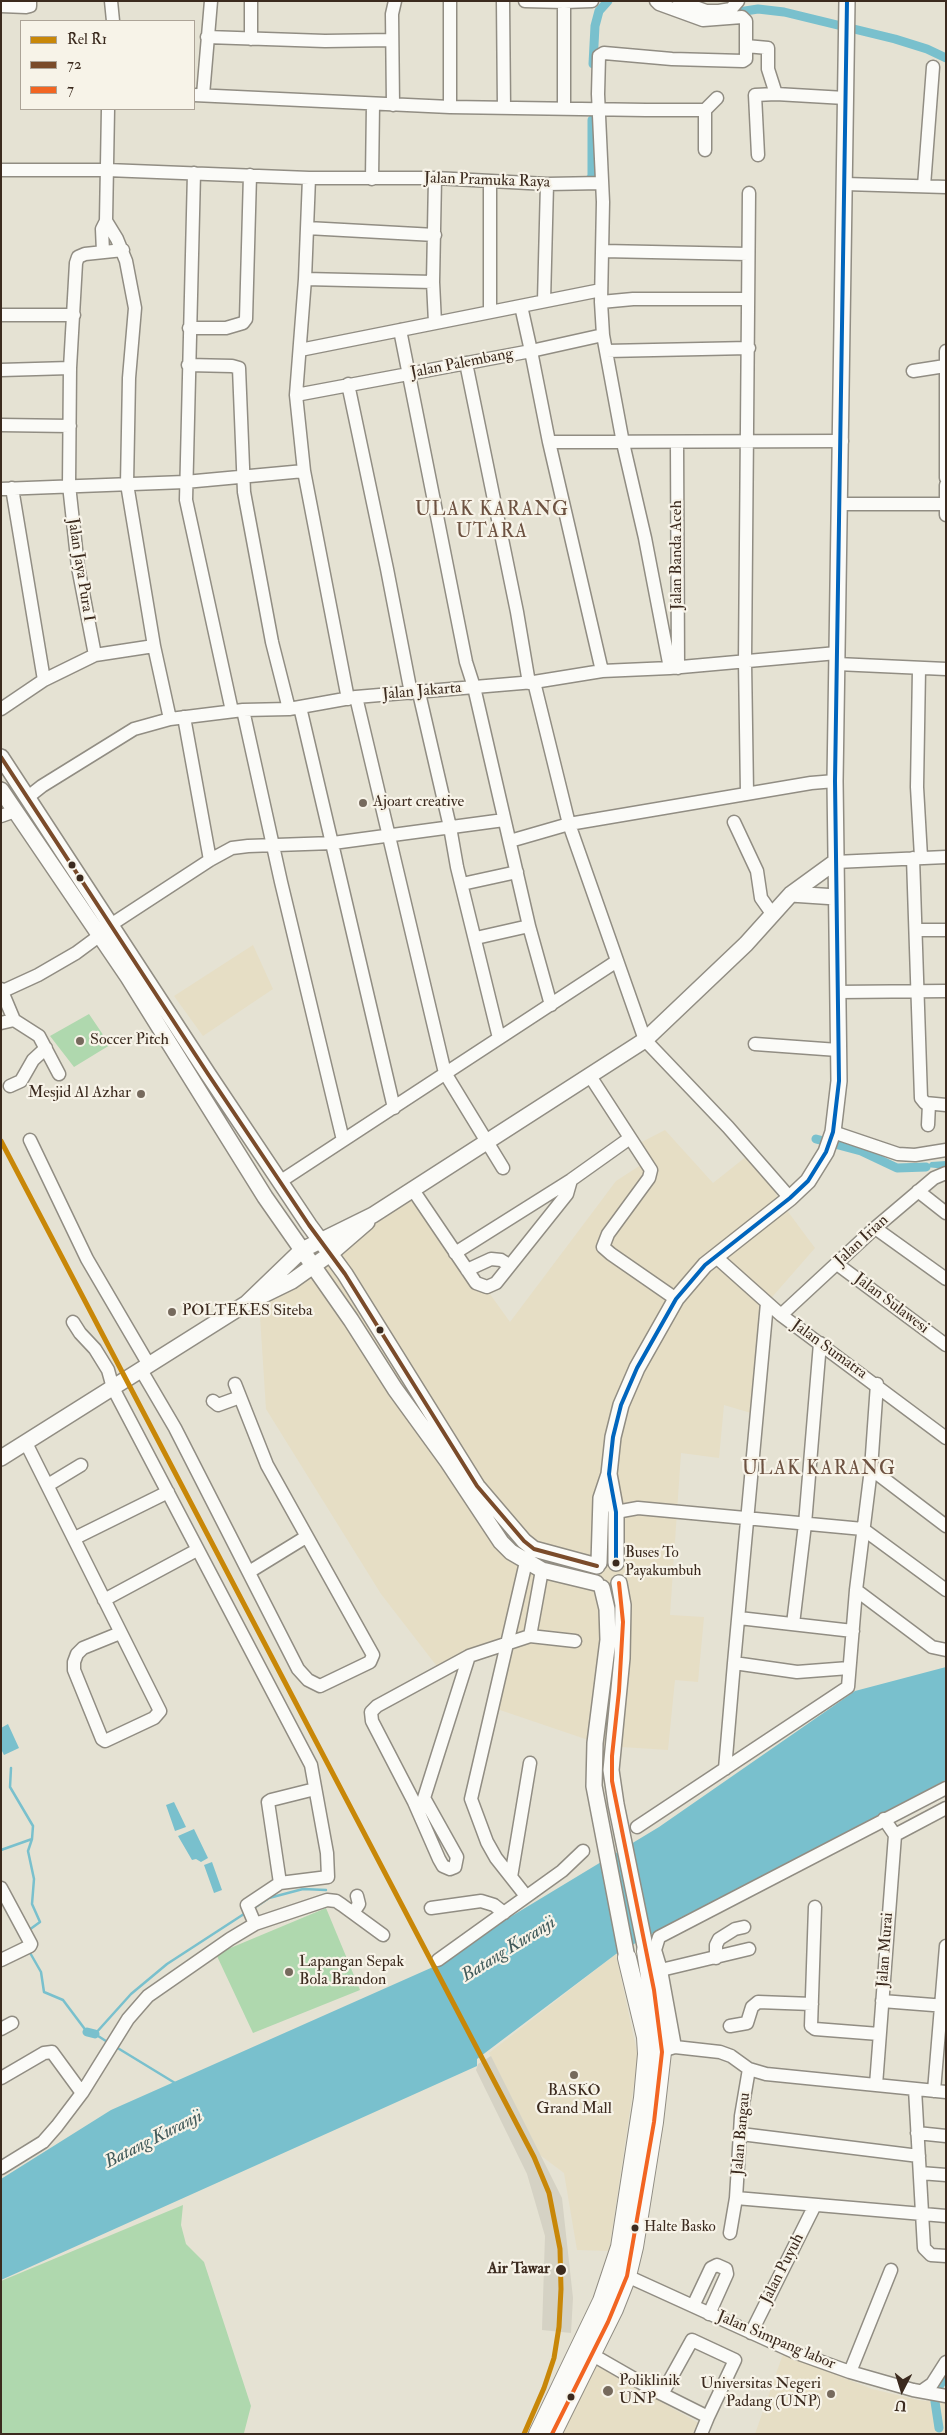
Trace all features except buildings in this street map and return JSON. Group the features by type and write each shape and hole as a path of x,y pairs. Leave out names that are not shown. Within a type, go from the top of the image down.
{"highway":[{"path":"552,2434 614,2309 627,2276 668,2049 646,1951"},
{"path":"538,2434 602,2300 620,2247 643,2098 647,2054 646,2037 627,1958"}],"main road":[{"path":"627,1958 603,1839 594,1768 608,1640 607,1609 594,1574 598,1564 601,1498 609,1474 613,1437 621,1405 650,1340 676,1298 705,1265 790,1198 808,1181 826,1152 833,1133 839,1081 835,782 842,441 845,37 847,1"},
{"path":"1,757 112,924 208,1074 330,1254 486,1498 524,1541 534,1549 598,1564 607,1560 616,1562"},
{"path":"1,790 8,813 128,977 265,1197 501,1542 511,1552 542,1570 610,1589 619,1584"},
{"path":"247,1303 302,1250 373,1215 414,1190 645,1040 723,968 792,894 835,862"},
{"path":"792,894 836,897"},
{"path":"2,1454 26,1443 247,1303 277,1290 330,1254 373,1215"},
{"path":"609,1474 616,1512 616,1562 622,1572 619,1584 623,1605 622,1658 611,1770 622,1836 646,1951"}],"street":[{"path":"1,6 26,7 30,6 30,1"},
{"path":"111,1 113,20"},
{"path":"211,1 198,95 450,107 705,110"},
{"path":"251,1 251,39"},
{"path":"393,105 392,14 395,1"},
{"path":"450,1 450,107"},
{"path":"503,1 504,108"},
{"path":"525,1 592,1"},
{"path":"656,1 658,4 703,20 742,17 746,21 746,59 741,62 601,53 599,56 597,109 602,183 603,251 601,296 603,335 623,443 674,668"},
{"path":"679,1 730,9 738,1"},
{"path":"564,2 564,108"},
{"path":"207,37 392,40"},
{"path":"746,46 768,48 768,69 776,94"},
{"path":"924,186 933,67"},
{"path":"758,155 755,95 776,94 845,98"},
{"path":"705,150 705,110 717,98"},
{"path":"372,179 373,104"},
{"path":"108,110 106,221 102,229 104,252 123,250"},
{"name":"Jalan Pramuka Raya","path":"1,170 107,170 309,178 435,178 547,184 602,183"},
{"path":"194,173 185,482 193,536 274,846 343,1140"},
{"path":"189,328 226,328 243,323 246,319 250,175"},
{"path":"309,178 305,279 296,395 304,471 352,698 390,835 445,1073 504,1168"},
{"path":"435,178 433,282 435,323"},
{"path":"490,181 490,312"},
{"path":"544,301 547,184"},
{"path":"845,184 946,187"},
{"path":"747,794 744,661 749,348 749,193"},
{"path":"106,221 123,250 130,276 135,308 129,378 127,484 154,646 170,719"},
{"path":"307,228 435,235"},
{"path":"603,251 748,254"},
{"name":"Jalan Jaya Pura I","path":"95,656 78,568 69,485 70,368 78,257 85,254 104,252"},
{"path":"305,279 433,282"},
{"path":"300,350 544,301 601,296 633,300 748,299"},
{"path":"521,306 531,351 603,335"},
{"path":"1,315 74,315"},
{"path":"400,330 466,662 474,687 529,926 551,1005"},
{"path":"606,351 749,348"},
{"path":"946,350 946,478"},
{"name":"Jalan Palembang","path":"296,395 531,351 549,442 602,671"},
{"path":"466,363 532,683 569,824 645,1040 728,1127 790,1198"},
{"path":"188,365 232,366 239,368 242,478 272,642 294,708 333,843 394,1108"},
{"path":"913,371 945,366"},
{"path":"1,370 70,368"},
{"path":"348,384 415,693 450,827 499,1038"},
{"path":"1,425 70,426"},
{"path":"549,442 842,441"},
{"name":"Jalan Banda Aceh","path":"674,668 678,443"},
{"path":"44,680 7,488 185,482 304,471"},
{"path":"840,504 945,509 946,485"},
{"path":"1,709 44,680 95,656 154,646"},
{"name":"Jalan Jakarta","path":"28,797 42,786 134,729 184,717 238,711 294,708 352,698 532,683 602,671 674,668 744,661 837,659 919,669 946,669"},
{"path":"919,669 916,930 921,1098 929,1104 946,1105"},
{"path":"184,717 210,860"},
{"path":"510,840 569,824 811,783 835,782"},
{"path":"112,924 226,850 239,847 333,843 504,820"},
{"path":"734,822 757,871 761,898 773,914"},
{"path":"835,862 946,856"},
{"path":"462,884 516,872"},
{"path":"476,938 529,926"},
{"path":"916,930 946,930"},
{"path":"59,1074 46,1048 33,1031 14,1020 2,991 38,975 76,953 99,936"},
{"path":"281,1181 617,961"},
{"path":"837,992 946,991"},
{"path":"1,1023 14,1020"},
{"path":"755,1044 838,1050"},
{"path":"10,1086 22,1081 32,1060 46,1048"},
{"path":"590,1076 649,1165 651,1175 608,1234 603,1246 611,1254 676,1298"},
{"path":"928,1126 929,1104"},
{"path":"833,1133 898,1154 915,1155 946,1150"},
{"path":"455,1253 571,1180 630,1138"},
{"path":"30,1140 87,1259 145,1367 298,1669 308,1680 320,1686 370,1662 373,1656 372,1652 306,1538 267,1465 235,1384"},
{"name":"Jalan Irian","path":"781,1315 875,1228 934,1178 946,1173"},
{"path":"414,1190 467,1270 479,1285 487,1287 496,1283 567,1194 571,1180"},
{"path":"918,1191 946,1213"},
{"path":"875,1228 946,1279"},
{"name":"Jalan Sumatra","path":"716,1258 781,1315 945,1436"},
{"path":"467,1270 491,1259 501,1260 509,1265"},
{"name":"Jalan Sulawesi","path":"837,1264 946,1345"},
{"path":"725,1769 768,1303"},
{"path":"73,1322 80,1333 95,1349 108,1370 114,1388 197,1550 311,1765 327,1853 328,1877 280,1883 247,1905 255,1924"},
{"path":"793,1624 806,1524 820,1343"},
{"path":"637,1827 848,1687 848,1668 856,1590 871,1469 876,1384"},
{"path":"213,1401 219,1405 240,1397"},
{"path":"26,1443 159,1709 160,1714 105,1740 102,1739 74,1670 74,1662 77,1654 83,1648 120,1633"},
{"path":"48,1485 81,1465"},
{"path":"871,1469 946,1526"},
{"path":"75,1538 168,1492"},
{"path":"616,1512 638,1508 863,1529 946,1590"},
{"path":"249,1572 306,1538"},
{"path":"104,1600 197,1550"},
{"path":"526,1562 471,1800 487,1842 526,1896"},
{"path":"530,1636 542,1570"},
{"path":"856,1590 932,1647 946,1650"},
{"path":"739,1618 853,1631"},
{"path":"469,1656 419,1800 440,1862 446,1868 454,1868 457,1858 419,1800 372,1721 371,1712 377,1706 469,1656 509,1642 530,1636 574,1641"},
{"path":"734,1663 797,1672 848,1668"},
{"path":"511,1877 530,1763"},
{"path":"946,1788 659,1937 655,1950 661,1970 668,2049 720,2052 731,2056 749,2070 766,2074 940,2092 946,1946"},
{"path":"280,1883 268,1802 315,1789"},
{"path":"884,1819 895,1835 946,1808"},
{"name":"Jalan Murai","path":"876,2085 895,1835"},
{"path":"438,1960 562,1871 583,1851"},
{"path":"1,1888 32,1944 1,1960"},
{"path":"353,1913 359,1904 357,1896"},
{"path":"1,2168 43,2142 82,2093 128,2019 148,1996 255,1924 326,1900 336,1901 382,1935"},
{"path":"430,1908 481,1901 494,1905 504,1913"},
{"path":"815,1907 811,2026 815,2029 879,2034"},
{"path":"716,1958 716,1945 720,1938 735,1929 744,1927"},
{"path":"661,1970 716,1958 749,1948"},
{"path":"882,2001 943,2006"},
{"path":"730,2026 747,2023 753,2005 758,2002 812,2004"},
{"path":"1,2078 44,2053 52,2052 70,2074 82,2093"},
{"name":"Jalan Bangau","path":"730,2233 736,2198 741,2116 749,2070"},
{"path":"915,2089 925,2251 931,2254 946,2256"},
{"path":"917,2133 946,2136"},
{"path":"741,2134 919,2156"},
{"path":"920,2173 946,2175"},
{"path":"736,2198 946,2216"},
{"name":"Jalan Puyuh","path":"751,2333 815,2205"},
{"path":"694,2306 711,2268 717,2265 726,2269 727,2274 709,2314"},
{"path":"850,2372 891,2270"},
{"name":"Jalan Simpang labor","path":"627,2276 794,2352 850,2372 944,2396"},
{"path":"662,2394 692,2340 733,2358 734,2363 701,2434"},
{"path":"591,2354 662,2394 708,2417"},
{"path":"926,2392 946,2362"}],"shaded area":[{"path":"253,945 273,989 203,1036 174,996"},
{"path":"665,1130 713,1183 752,1152 780,1201 815,1248 766,1304 751,1413 724,1405 719,1458 681,1453 670,1615 704,1617 698,1682 675,1680 668,1750 606,1746 494,1708 509,1638 439,1669 381,1594 266,1409 259,1301 416,1191 510,1322 616,1181 647,1161 634,1146"},
{"path":"616,1954 638,2057 609,2251 577,2250 564,2173 540,2155 489,2053"},
{"path":"491,2056 562,2198 573,2298 571,2333 542,2330 545,2236 527,2174 476,2070 478,2064"},
{"name":"Universitas Negeri Padang (UNP)","path":"783,2354 872,2389 918,2400 946,2403 946,2434 755,2434"},
{"name":"Universitas Negeri Padang (UNP)","path":"592,2363 702,2425 697,2434 558,2434"}],"green space":[{"name":"Soccer Pitch","path":"89,1014 110,1045 74,1067 50,1036"},
{"name":"Lapangan Sepak Bola Brandon","path":"326,1908 360,1990 253,2033 216,1954"},
{"path":"183,2205 181,2225 186,2244 204,2262 251,2406 244,2433 1,2434 1,2281"}],"water":[{"path":"946,1161 946,1169 926,1167 931,1162"},
{"name":"Batang Kuranji","path":"946,1667 946,1780 675,1921 616,1954 477,2059 477,2066 1,2280 1,2179 111,2110 442,1963 449,1954 659,1827 855,1691"},
{"path":"8,1724 19,1748 4,1755 1,1749 1,1728"},
{"path":"174,1802 186,1827 175,1831 166,1805"},
{"path":"194,1829 208,1858 201,1862 196,1859 192,1860 178,1836"},
{"path":"212,1862 222,1890 214,1893 204,1865"}],"waterway":[{"path":"593,64 595,26 599,11 608,1"},
{"path":"732,13 758,9 784,12 895,39 927,49 946,58"},
{"path":"583,182 587,182 592,177 592,120"},
{"path":"816,1139 861,1151 897,1168 926,1167"},
{"path":"11,1768 10,1787 33,1826 32,1839 28,1851 34,1879 32,1904 40,1922 29,1930"},
{"path":"1,1850 32,1839"},
{"path":"254,1908 269,1898 303,1889 326,1890"},
{"path":"109,2043 95,2034 131,1994 167,1964 247,1912"},
{"path":"29,1951 41,1972 44,1992 63,2000 87,2032"},
{"path":"87,2032 95,2034"},
{"path":"116,2047 175,2083"},
{"path":"939,2428 934,2395 946,2375"}],"rail line":[{"name":"R1","path":"1,1141 534,2157 549,2193 560,2249 561,2289 559,2327 554,2358 544,2388 524,2434"}],"transit line":[{"path":"616,1563 616,1512 609,1474 613,1437 621,1405 637,1368 676,1299 705,1265 790,1198 808,1181 826,1152 833,1132 839,1081 835,781 847,1"},
{"name":"72","path":"1,757 208,1074 309,1225 345,1274 477,1486 524,1541 534,1549 597,1566"},
{"name":"7","path":"552,2434 608,2322 627,2276 654,2122 662,2052 654,1990 612,1781 612,1756 619,1691 623,1622 619,1583"}],"place":[{"name":"Ajoart creative","path":"363,803"},
{"name":"Soccer Pitch","path":"80,1041"},
{"name":"Mesjid Al Azhar","path":"141,1094"},
{"name":"POLTEKES Siteba","path":"172,1312"},
{"name":"Buses To Payakumbuh","path":"616,1563"},
{"name":"Lapangan Sepak Bola Brandon","path":"289,1972"},
{"name":"BASKO Grand Mall","path":"574,2075"},
{"name":"Halte Basko","path":"635,2228"},
{"name":"Air Tawar","path":"561,2270"},
{"name":"Poliklinik UNP","path":"608,2391"},
{"name":"Universitas Negeri Padang (UNP)","path":"831,2394"}],"district":[{"name":"ULAK KARANG UTARA","path":"492,522"},
{"name":"ULAK KARANG","path":"819,1470"}]}
